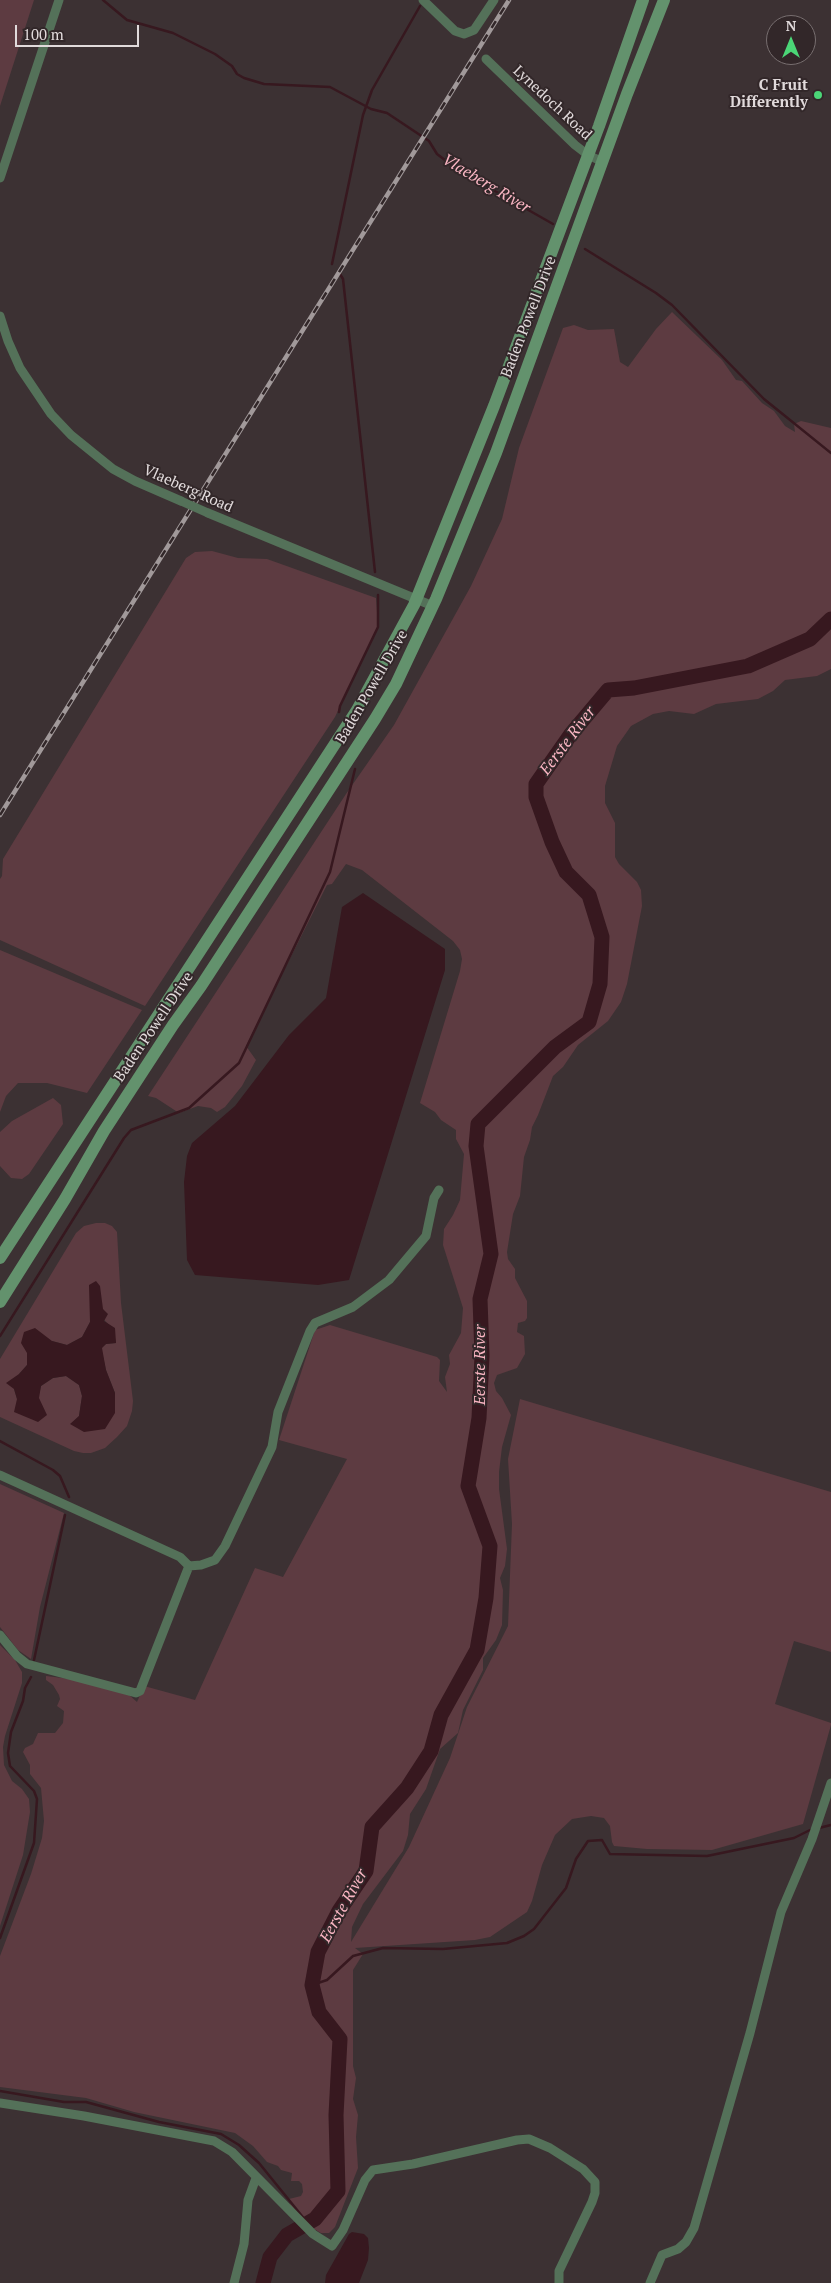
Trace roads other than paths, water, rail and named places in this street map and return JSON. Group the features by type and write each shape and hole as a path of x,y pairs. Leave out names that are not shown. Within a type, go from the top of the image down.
{"main road":[{"name":"Baden Powell Drive","path":"0,1258 357,710 416,600 494,406 588,155 643,0"},
{"name":"Baden Powell Drive","path":"0,1302 65,1199 104,1131 375,719 396,684 433,606 496,452 664,0"}],"street":[{"path":"0,178 59,0"},
{"path":"423,0 455,31 464,34 474,30 494,0"},
{"name":"Lynedoch Road","path":"486,59 588,155 603,162"},
{"name":"Vlaeberg Road","path":"0,316 8,341 24,376 51,414 71,435 113,469 134,481 208,513 433,606"},
{"path":"0,1475 180,1557 189,1566 201,1565 215,1560 225,1546 272,1447 281,1404 302,1348 315,1323 353,1307 389,1280 426,1236 434,1198 439,1190"},
{"path":"0,1635 17,1656 27,1664 136,1693 140,1690 189,1566"},
{"path":"650,2283 662,2255 678,2249 686,2242 694,2228 750,2033 780,1912 812,1839 831,1783"},
{"path":"0,2103 84,2116 214,2141 232,2152 313,2234 332,2246 343,2230 364,2180 373,2170 413,2164 517,2140 529,2139 550,2148 583,2169 595,2182 596,2193 559,2271 558,2283"},
{"path":"234,2283 244,2244 248,2200 256,2178"}],"waterway":[{"name":"Vlaeberg River","path":"103,0 127,20 173,33 215,54 232,66 237,74 244,78 264,84 330,87 371,109 387,113 429,141 437,154 458,170 553,224"},
{"path":"332,264 363,115 372,90 420,6"},
{"name":"Vlaeberg River","path":"585,249 672,305 764,399 831,453"},
{"path":"340,274 343,279 375,572"},
{"path":"339,712 340,706 378,627 378,595"},
{"name":"Eerste River","path":"263,2283 270,2257 287,2235 315,2219 338,2191 336,2115 340,2039 319,2012 312,1985 318,1952 339,1911 366,1871 372,1827 407,1788 431,1751 441,1715 477,1650 486,1598 490,1546 468,1486 479,1418 482,1356 480,1299 491,1254 476,1146 478,1124 555,1047 589,1022 600,984 602,937 589,895 566,872 552,842 536,797 536,784 571,734 608,690 634,688 748,666 810,639 831,619"},
{"path":"0,1336 124,1138 131,1130 189,1108 239,1063 330,872 355,769"},
{"path":"0,1441 53,1470 60,1476 69,1497"},
{"path":"34,1660 65,1515"},
{"path":"0,1938 34,1843 37,1799 34,1791 10,1766 8,1753 11,1732 23,1701 25,1688 31,1677"},
{"path":"819,1828 831,1825"},
{"path":"312,1985 327,1980 353,1956 383,1948 443,1949 507,1943 524,1936 534,1929 566,1888 576,1859 588,1841 602,1840 610,1854 707,1856 794,1838 810,1830"},
{"path":"0,2091 64,2102 86,2102 159,2122 221,2134 239,2145 259,2163 306,2221"}],"railway":[{"path":"0,815 509,0"}],"place":[{"name":"C Fruit Differently","path":"818,95"}]}
